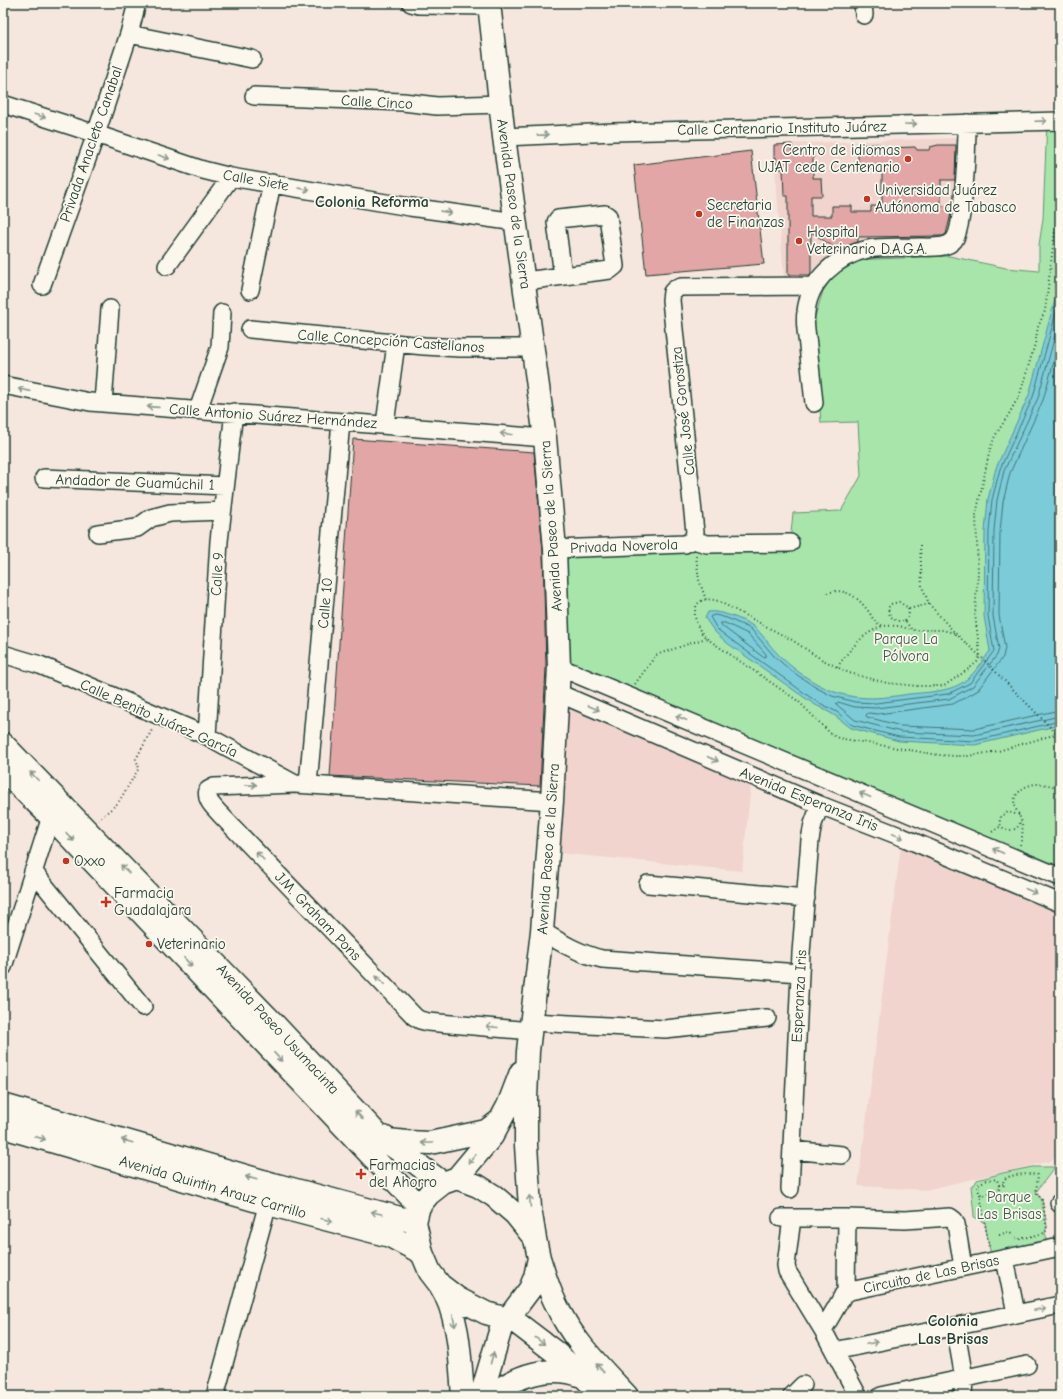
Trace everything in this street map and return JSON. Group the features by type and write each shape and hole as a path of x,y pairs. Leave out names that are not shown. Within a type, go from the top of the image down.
{"main road":[{"name":"Avenida Paseo de la Sierra","path":"489,4 504,137 525,281 545,438 554,549 559,667 552,801 542,931 530,1035 526,1098 526,1145 530,1208 537,1249"},
{"name":"Avenida Paseo Usumacinta","path":"3,744 53,808 417,1214"},
{"name":"Avenida Paseo Usumacinta","path":"3,770 53,808 87,830 272,1022 375,1133 386,1143 450,1180"},
{"name":"Avenida Paseo de la Sierra","path":"450,1180 492,1136 508,1106 530,1035"},
{"name":"Avenida Quintin Arauz Carrillo","path":"3,1105 271,1194 390,1236 422,1253"},
{"path":"375,1133 388,1140 430,1143 486,1131 501,1118"},
{"name":"Avenida Quintin Arauz Carrillo","path":"3,1127 271,1194 378,1213 417,1214"},
{"path":"463,1396 454,1319 446,1294 430,1272 422,1253 417,1214 429,1194 450,1180 478,1186 494,1196 516,1214 537,1249 554,1301 561,1315 578,1342 628,1396"},
{"path":"481,1396 507,1318 530,1289 535,1277 537,1249"},
{"path":"440,1285 472,1306 486,1313 507,1318 555,1352 603,1396"},
{"path":"491,1396 500,1388 517,1379 534,1373 564,1371 584,1377"}],"street":[{"name":"Privada Anacleto Canabal","path":"42,284 96,134 129,34 137,3"},
{"path":"412,3 419,5 489,4"},
{"path":"129,34 252,59"},
{"name":"Calle Cinco","path":"254,96 403,102 437,106 501,104"},
{"name":"Calle Siete","path":"3,104 203,170 231,177 516,222"},
{"name":"Calle Centenario Instituto Juárez","path":"504,137 614,132 1060,121"},
{"path":"814,403 805,320 808,302 814,286 825,272 833,265 850,255 861,251 877,248 941,246 955,240 963,192 967,123"},
{"path":"166,266 231,177"},
{"path":"250,290 272,183"},
{"path":"525,281 563,276"},
{"name":"Calle José Gorostiza","path":"693,540 696,532 671,300 672,292 681,287 814,286"},
{"path":"103,403 110,309"},
{"path":"198,410 220,347 222,313"},
{"name":"Calle Concepción Castellanos","path":"250,329 396,344 460,348 533,348"},
{"path":"385,424 396,344"},
{"name":"Calle Antonio Suárez Hernández","path":"3,385 79,401 234,412 545,438"},
{"name":"Calle 9","path":"207,736 218,541 234,412"},
{"name":"Calle 10","path":"302,784 341,422"},
{"name":"Andador de Guamúchil 1","path":"44,478 225,486"},
{"path":"98,533 137,528 148,520 170,513 222,511"},
{"path":"693,540 708,544 790,543"},
{"name":"Privada Noverola","path":"554,549 685,544 693,540"},
{"name":"Calle Benito Juárez García","path":"3,654 40,665 207,736 302,784 552,801"},
{"name":"Avenida Esperanza Iris","path":"559,667 1060,877"},
{"name":"Avenida Esperanza Iris","path":"558,693 820,805 1060,903"},
{"name":"J.M. Graham Pons","path":"302,784 214,787 208,790 207,796 211,804 220,814 415,1017 428,1022 530,1035"},
{"name":"Esperanza Iris","path":"790,1189 800,974 812,829 820,805"},
{"path":"3,967 53,808"},
{"path":"1013,883 1018,859"},
{"path":"33,871 143,1007"},
{"path":"648,884 806,898"},
{"path":"542,931 578,951 602,959 800,974"},
{"path":"530,1035 665,1029 767,1018"},
{"path":"792,1150 842,1155"},
{"path":"215,1396 271,1194"},
{"path":"858,1396 823,1330 787,1271 786,1218 905,1220 952,1218 956,1224 964,1267"},
{"path":"846,1292 847,1218"},
{"name":"Circuito de Las Brisas","path":"823,1330 846,1292 964,1267 1022,1247 1060,1247"},
{"path":"997,1255 1016,1314"},
{"path":"834,1351 1060,1305"},
{"path":"955,1326 964,1378 963,1396"},
{"path":"881,1396 1027,1365"}],"path":[{"path":"1060,213 1055,231 1046,307 1038,327 1036,340 1020,394 995,436 990,449 976,515 978,572 975,614 981,657 977,662 950,682 941,686 908,686 887,683 857,676 837,667 821,659 792,640 725,604 713,600 706,600 697,606 694,616 696,626 706,638 798,700 830,733 838,738 939,756 968,756 998,751 1055,732 1060,732"},
{"path":"693,540 699,580 706,600"},
{"path":"920,545 922,586 929,604 955,633 981,657 1060,737"},
{"path":"827,593 841,591 850,594 863,604 874,620 884,626"},
{"path":"899,602 905,604 908,609 908,616 905,621 899,622 890,616 888,608 891,604 899,602"},
{"path":"908,609 929,604"},
{"path":"905,621 912,630"},
{"path":"837,667 856,642 878,628 884,626 896,626 912,630 943,630 955,633"},
{"path":"627,695 656,655 706,638"},
{"path":"87,830 120,800 139,768 136,760 137,757 160,716"},
{"path":"1018,859 1022,835 1020,816 1014,805 1017,793 1030,785 1038,784 1060,788"},
{"path":"1020,816 1008,812 1001,816 999,824 1005,830 1010,830 1017,828 1020,825 1021,820"},
{"path":"999,1185 1004,1185 1005,1178 1008,1177 1029,1173 1038,1175 1036,1192 1042,1200 1047,1229 1045,1233 1022,1247 1012,1233 1010,1232 999,1235"},
{"path":"980,1194 998,1191 1000,1188 997,1179 981,1182 978,1185 980,1194 997,1255"}],"shaded area":[{"name":"Universidad Juárez Autónoma de Tabasco","path":"961,138 954,227 944,239 891,240 811,278 784,278 773,144"},
{"path":"558,693 752,775 742,871 548,852"},
{"path":"902,837 1060,903 1060,1150 1051,1161 925,1190 858,1186"}],"green space":[{"name":"Parque La Pólvora","path":"1047,120 1060,121 1060,877 559,667 555,549 790,543 793,513 841,511 861,476 858,422 821,423 814,320 823,291 834,275 853,260 949,256 1006,268 1039,271 1039,245 1043,219"},
{"name":"Parque Las Brisas","path":"1032,1167 1055,1167 1036,1192 1042,1200 1047,1226 1045,1233 1050,1249 992,1261 985,1223 974,1217 971,1186 975,1184 977,1180"}],"water":[{"path":"1060,263 1060,725 975,745 899,741 851,728 834,715 812,703 727,643 714,631 705,618 708,612 718,612 749,623 783,659 796,670 819,685 844,695 872,698 932,692 955,687 970,676 990,651 984,616 985,531 988,499 996,468 1029,395 1056,296"}],"building":[{"name":"Universidad Juárez Autónoma de Tabasco","path":"792,144 792,152 813,151 813,178 821,178 822,196 811,196 811,216 832,216 832,206 852,206 852,212 871,212 871,206 882,206 881,168 858,169 858,145 878,144 885,148 915,147 917,150 929,150 930,147 938,145 956,145 955,180 941,180 941,206 952,205 946,234 943,236 858,237 858,242 835,252 832,246 811,232 810,275 788,275 788,196 784,196 783,169 776,169 774,145"},
{"name":"Secretaria de Finanzas","path":"751,151 764,264 646,274 634,165"},
{"path":"353,439 534,452 543,550 546,667 540,786 330,776"}],"place":[{"name":"Centro de idiomas UJAT cede Centenario","path":"908,159"},
{"name":"Universidad Juárez Autónoma de Tabasco","path":"867,199"},
{"name":"Secretaria de Finanzas","path":"699,214"},
{"name":"Hospital Veterinario D.A.G.A.","path":"799,241"},
{"name":"Oxxo","path":"66,861"},
{"name":"Farmacia Guadalajara","path":"106,902"},
{"name":"Veterinario","path":"149,944"},
{"name":"Farmacias del Ahorro","path":"361,1174"}],"district":[{"name":"Colonia Reforma","path":"372,201"},
{"name":"Colonia Las Brisas","path":"953,1329"}]}
